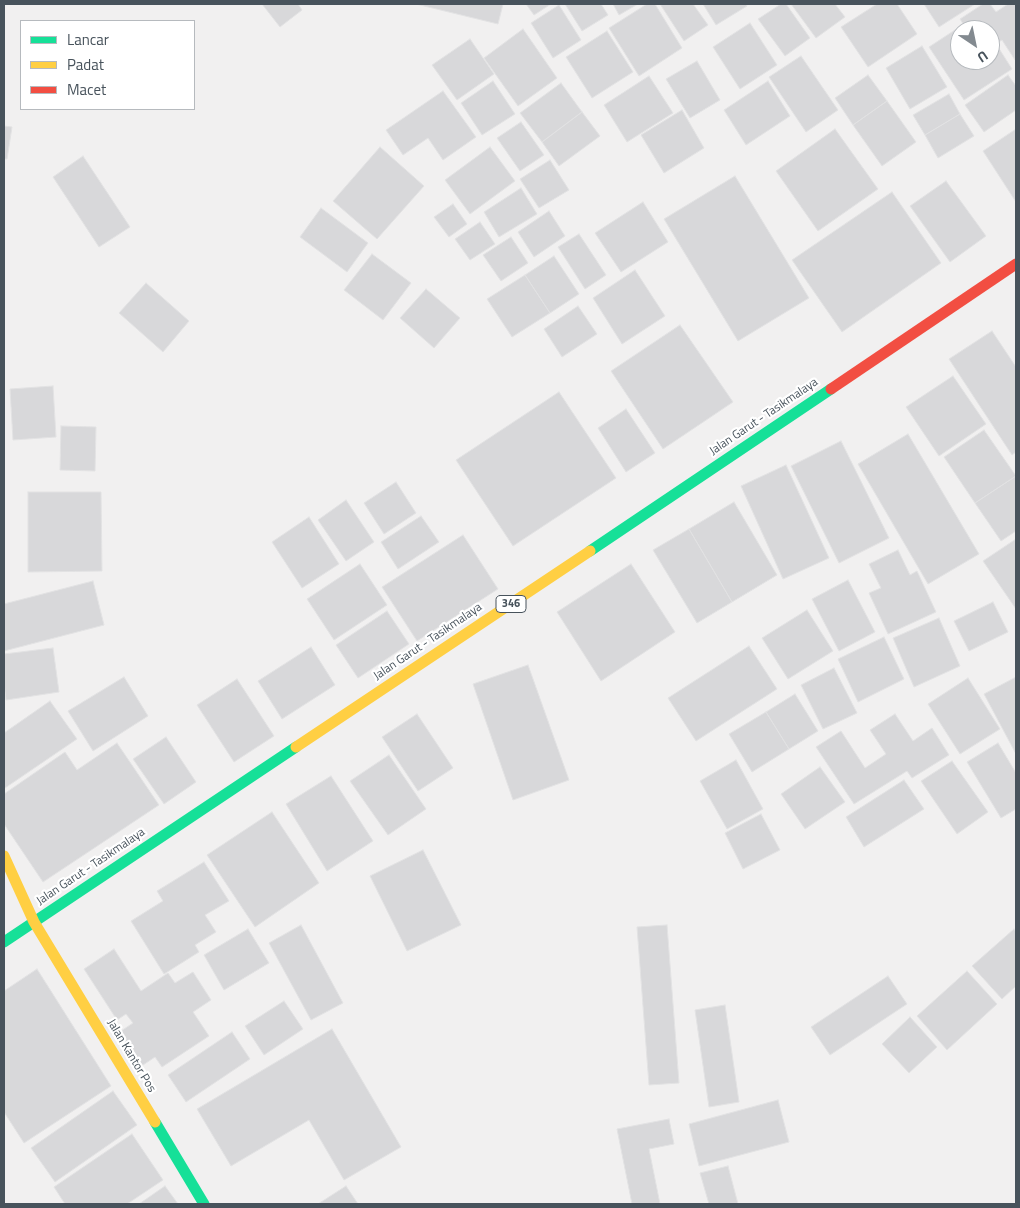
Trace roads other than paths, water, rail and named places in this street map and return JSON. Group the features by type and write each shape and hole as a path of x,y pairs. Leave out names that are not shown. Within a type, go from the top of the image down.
{"main road":[{"name":"Jalan Garut - Tasikmalaya","path":"4,942 1016,264"},
{"name":"Jalan Kantor Pos","path":"4,856 34,922 204,1204"}]}
